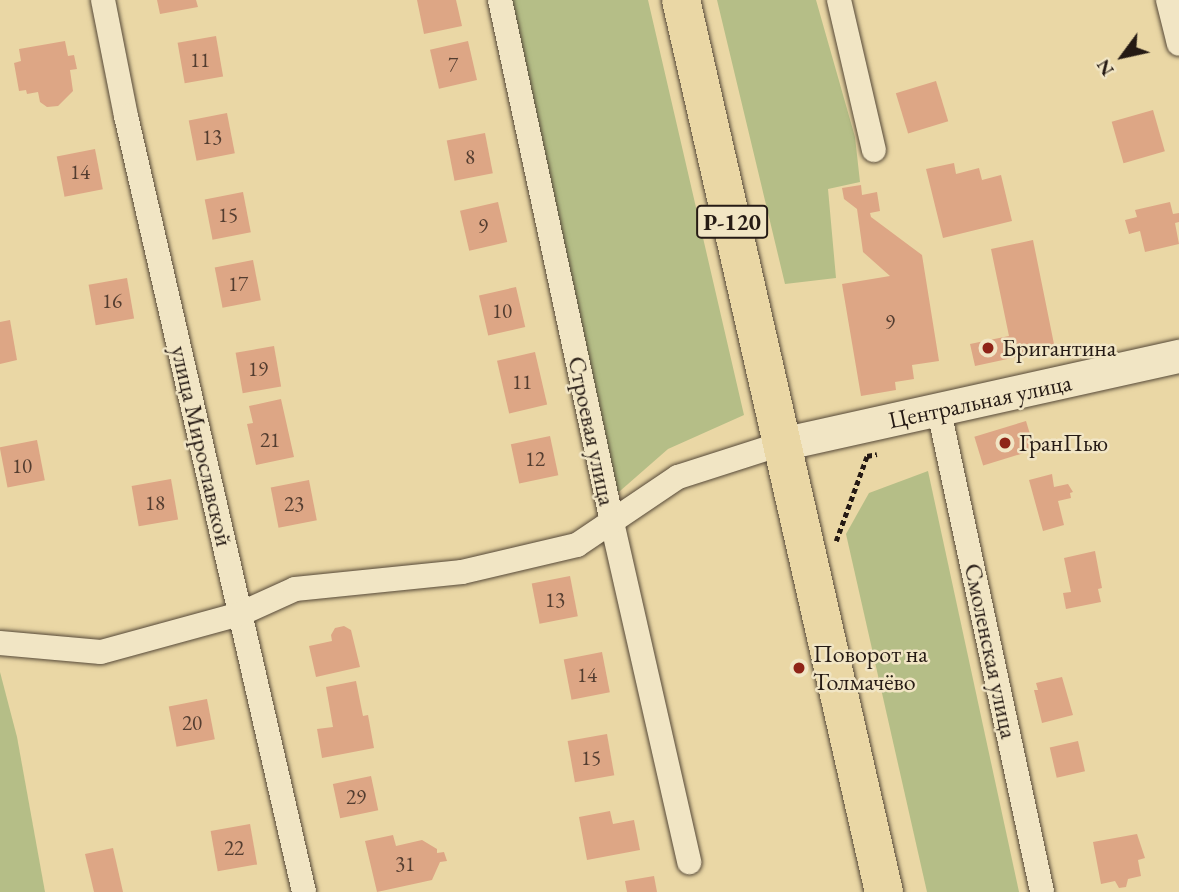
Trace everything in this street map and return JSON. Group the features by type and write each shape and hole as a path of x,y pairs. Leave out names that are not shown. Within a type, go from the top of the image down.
{"main road":[{"name":"Р-120","path":"681,0 884,892"}],"street":[{"name":"улица Мирославской","path":"103,0 304,892"},
{"name":"Строевая улица","path":"500,0 612,522 689,862"},
{"path":"839,0 874,150"},
{"path":"1168,0 1179,44"},
{"name":"Центральная улица","path":"781,444 1179,356"},
{"name":"Смоленская улица","path":"939,411 1042,892"},
{"path":"0,643 101,652 240,614 295,589 462,572 577,545 678,477 781,444"}],"path":[{"path":"835,544 867,456 880,453"}],"green space":[{"path":"506,0 648,0 744,415 668,449 612,498"},
{"path":"717,0 816,0 855,137 860,182 828,189 836,278 785,284"},
{"path":"928,471 1019,892 927,892 846,534 869,493"},
{"path":"0,672 17,737 45,892 0,892"}],"building":[{"path":"157,0 196,0 198,7 160,14"},
{"path":"417,0 456,0 462,26 424,34"},
{"path":"216,36 223,76 185,83 178,43"},
{"path":"65,41 68,56 74,55 77,69 70,70 73,91 58,106 47,107 40,102 38,92 27,94 26,90 19,91 14,63 21,61 19,49"},
{"path":"468,41 477,80 439,89 430,50"},
{"path":"936,81 948,121 908,133 896,93"},
{"path":"1153,110 1165,151 1124,163 1112,122"},
{"path":"227,113 235,153 197,161 189,120"},
{"path":"485,133 493,173 455,181 447,140"},
{"path":"95,149 103,189 65,197 57,156"},
{"path":"954,163 956,174 979,168 982,180 1001,175 1012,221 943,238 926,169"},
{"path":"861,185 862,195 877,192 880,211 870,213 871,217 922,255 939,361 912,365 914,379 895,382 896,390 861,396 842,284 890,276 863,252 857,209 844,199 842,188"},
{"path":"243,192 251,232 213,240 205,199"},
{"path":"498,202 507,242 469,251 460,211"},
{"path":"1170,202 1173,214 1179,213 1179,222 1175,223 1179,244 1145,252 1140,231 1129,234 1125,220 1137,217 1135,210"},
{"path":"1033,240 1055,349 975,366 970,344 1009,336 991,249"},
{"path":"253,260 261,300 223,308 215,267"},
{"path":"127,278 134,318 96,325 89,285"},
{"path":"516,287 525,327 488,335 479,296"},
{"path":"10,320 17,360 0,364 0,322"},
{"path":"274,346 281,386 243,393 236,353"},
{"path":"535,352 547,405 509,413 497,361"},
{"path":"281,399 294,457 256,465 247,424 253,423 249,406"},
{"name":"ГранПью","path":"1026,421 1035,450 983,465 974,437"},
{"path":"550,436 558,475 519,483 511,444"},
{"path":"37,440 45,480 8,487 0,447"},
{"path":"1052,474 1054,487 1068,484 1073,492 1070,493 1071,498 1058,501 1064,525 1043,531 1029,480"},
{"path":"171,479 178,519 139,526 132,486"},
{"path":"309,480 317,520 279,528 271,487"},
{"path":"1095,551 1102,588 1098,589 1101,602 1066,609 1063,593 1071,592 1064,558"},
{"path":"570,576 578,616 540,624 532,583"},
{"path":"344,626 351,630 360,667 316,677 309,646 332,641 331,635 335,628"},
{"path":"602,652 610,692 572,700 564,659"},
{"path":"1062,677 1073,715 1042,723 1034,690 1038,690 1036,683"},
{"path":"356,681 363,716 368,715 374,748 322,758 317,729 333,727 326,687"},
{"path":"207,699 215,739 177,747 169,706"},
{"path":"607,734 614,775 575,782 568,741"},
{"path":"1078,741 1085,771 1057,778 1050,748"},
{"path":"371,776 378,810 340,818 333,784"},
{"path":"610,811 613,824 634,820 640,850 587,860 579,817"},
{"path":"250,824 257,864 218,871 211,831"},
{"path":"1137,834 1145,858 1138,860 1141,876 1128,879 1126,887 1119,888 1115,881 1101,884 1093,842"},
{"path":"393,835 396,846 422,840 437,849 437,853 444,852 447,861 440,862 432,880 377,892 365,841"},
{"path":"113,848 123,892 94,892 85,854"},
{"path":"654,876 657,892 627,892 625,881"}],"place":[{"name":"Бригантина","path":"988,348"},
{"name":"ГранПью","path":"1005,443"},
{"name":"Поворот на Толмачёво","path":"799,668"}]}
